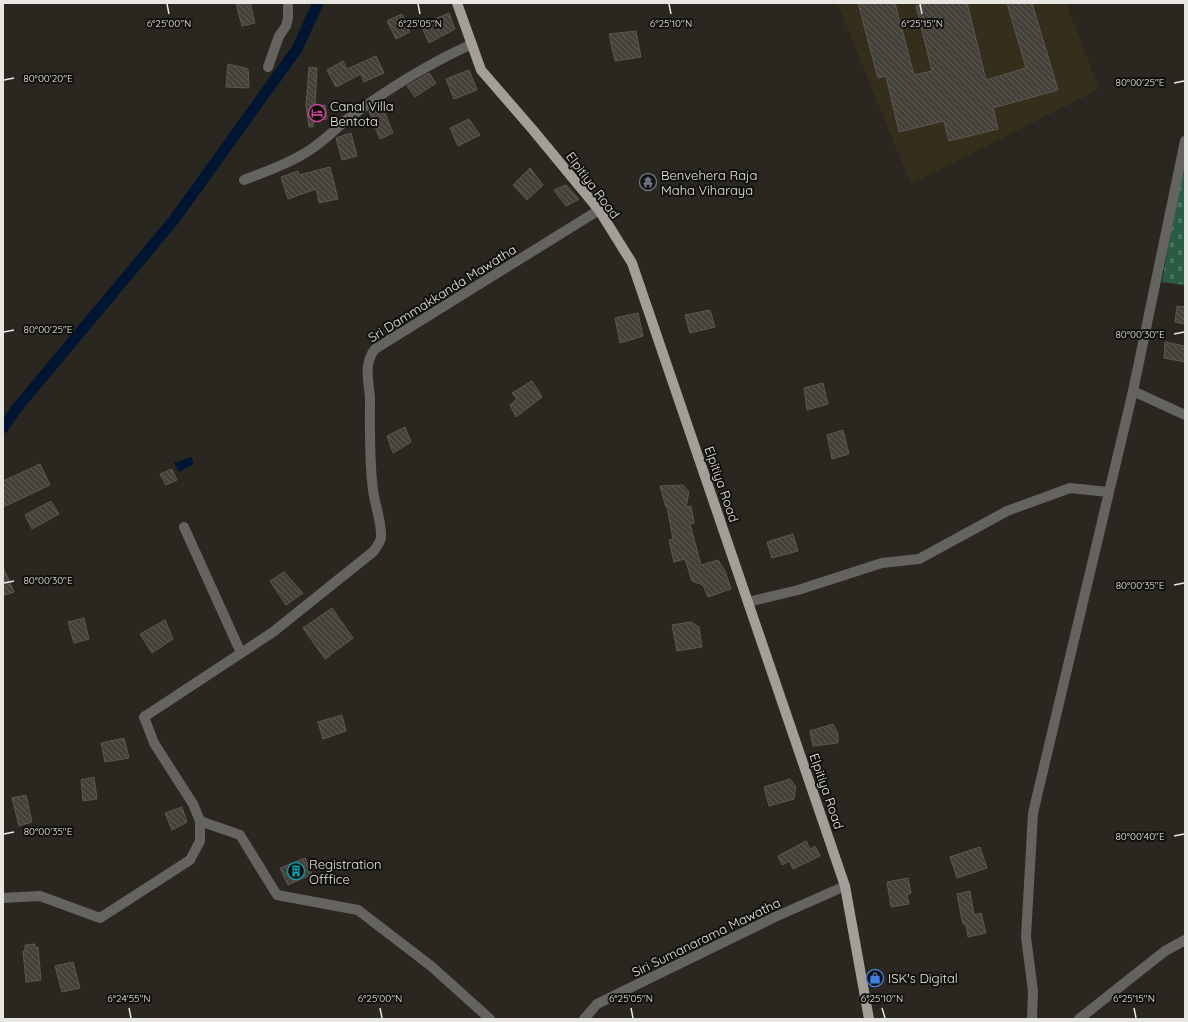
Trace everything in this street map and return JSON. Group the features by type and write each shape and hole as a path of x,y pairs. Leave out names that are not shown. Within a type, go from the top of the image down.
{"main road":[{"name":"Elpitiya Road","path":"458,3 481,70 599,210 632,263 844,886 869,1019"}],"street":[{"path":"268,67 279,36 286,26 288,18 288,3"},
{"path":"244,180 278,167 306,153 350,117 391,88 432,62 472,44"},
{"path":"1032,1019 1033,991 1026,937 1033,814 1133,391 1185,141"},
{"name":"Sri Dammakkanda Mawatha","path":"3,898 40,896 100,918 190,860 200,842 200,821 187,792 154,742 144,717 273,632 374,551 381,540 381,528 373,491 369,445 370,397 367,363 374,349 599,210"},
{"path":"1133,391 1185,415"},
{"path":"748,602 798,590 882,563 919,559 1006,511 1070,488 1108,492"},
{"path":"184,527 241,653"},
{"path":"200,821 240,835 277,895 358,910 431,966 490,1019"},
{"name":"Siri Sumanarama Mawatha","path":"584,1019 597,1004 775,917 844,886"},
{"path":"1079,1019 1165,951 1185,940"}],"shaded area":[{"path":"837,3 1066,3 1099,89 911,184"}],"green space":[{"path":"1181,174 1185,175 1185,285 1162,282"}],"water":[{"path":"191,457 194,464 179,472 174,463"}],"building":[{"path":"236,3 250,3 255,23 242,26"},
{"path":"858,3 895,3 914,75 932,71 916,6 930,3 967,3 986,80 1026,68 1007,3 1032,3 1058,90 993,108 998,129 949,141 944,121 899,132 886,76 878,78"},
{"path":"449,13 455,29 429,43 421,25"},
{"path":"402,14 410,32 396,39 387,21"},
{"path":"636,31 641,57 615,61 609,34"},
{"path":"376,56 384,73 364,82 361,74 336,87 327,70 343,61 347,69"},
{"path":"228,64 248,69 249,88 226,87"},
{"path":"309,67 317,68 315,106 325,105 327,119 314,120 313,127 309,127 306,106"},
{"path":"469,70 477,90 454,99 446,79"},
{"path":"429,73 436,83 415,97 407,86"},
{"path":"381,103 393,133 380,139 369,111"},
{"path":"469,119 480,135 458,146 450,128"},
{"path":"351,133 357,156 342,160 336,138"},
{"path":"330,167 338,199 319,203 316,189 288,199 281,177 298,171 299,175"},
{"path":"530,168 543,185 527,200 513,185"},
{"path":"566,185 579,199 566,206 554,190"},
{"path":"1177,306 1185,307 1185,324 1175,322"},
{"path":"710,310 715,327 690,333 685,315"},
{"path":"638,313 643,336 620,343 615,318"},
{"path":"1165,342 1185,346 1185,362 1164,358"},
{"path":"532,381 542,397 516,417 510,405 517,399 512,393"},
{"path":"823,383 828,404 807,410 804,388"},
{"path":"405,427 411,442 393,453 387,436"},
{"path":"843,430 849,454 832,459 827,435"},
{"path":"40,464 50,485 3,507 3,481"},
{"path":"172,469 177,480 166,485 160,474"},
{"path":"683,485 689,492 686,507 691,506 694,523 690,524 701,565 718,560 725,571 731,589 708,597 703,585 692,581 685,559 674,562 669,540 673,539 667,506 666,507 660,486"},
{"path":"51,501 59,514 32,529 25,515"},
{"path":"793,534 798,551 772,558 767,542"},
{"path":"3,567 14,592 5,595 3,586"},
{"path":"284,572 303,593 286,605 270,581"},
{"path":"332,608 353,638 325,659 303,628"},
{"path":"84,618 89,639 74,643 68,622"},
{"path":"165,620 173,639 152,653 140,634"},
{"path":"691,622 699,627 702,647 677,651 672,625"},
{"path":"342,715 346,731 323,739 318,722"},
{"path":"833,724 838,734 838,743 813,746 810,731"},
{"path":"124,738 129,758 105,762 101,743"},
{"path":"94,777 97,799 83,801 81,780"},
{"path":"790,779 796,787 794,799 769,806 764,787"},
{"path":"26,795 32,822 19,826 12,798"},
{"path":"182,807 187,822 172,830 165,813"},
{"path":"806,841 810,849 815,846 820,856 793,869 789,861 782,865 778,856"},
{"path":"980,847 987,868 957,878 950,857"},
{"name":"Registration Offfice","path":"305,858 312,874 288,885 280,868"},
{"path":"908,878 911,893 907,895 909,904 891,907 887,882"},
{"path":"970,891 974,915 981,913 986,933 968,937 966,924 964,925 962,920 957,894"},
{"path":"35,944 35,948 38,947 41,980 26,982 23,951 25,951 25,945"},
{"path":"73,962 80,988 62,992 55,966"}],"waterway":[{"path":"3,428 16,409 173,221 297,49 318,3"}],"place":[{"name":"Canal Villa Bentota","path":"317,113"},
{"name":"Benvehera Raja Maha Viharaya","path":"648,182"},
{"name":"Registration Offfice","path":"296,871"},
{"name":"ISK's Digital","path":"875,978"}]}
